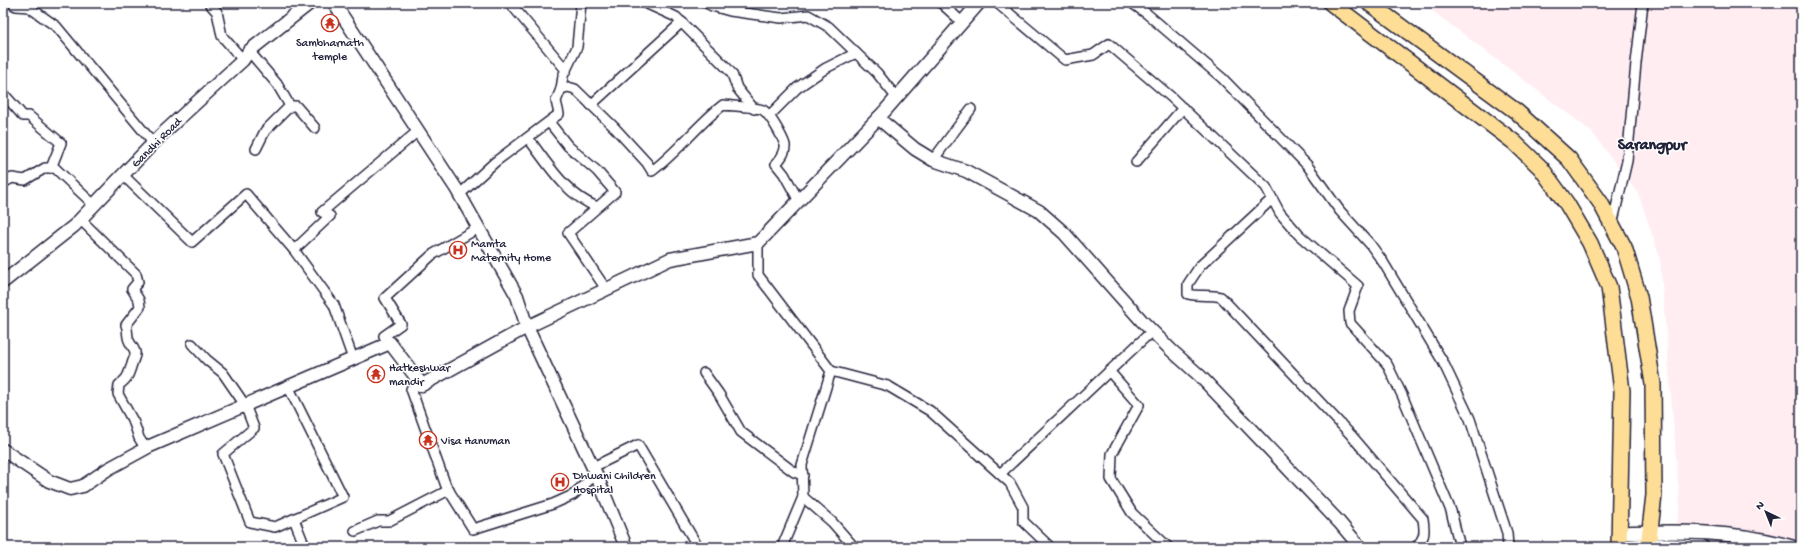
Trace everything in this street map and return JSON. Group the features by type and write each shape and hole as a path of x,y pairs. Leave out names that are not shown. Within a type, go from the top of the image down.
{"main road":[{"path":"1331,3 1514,142 1541,168 1567,204 1590,243 1609,287 1622,391 1619,542 1649,541 1702,547"},
{"path":"1369,3 1517,112 1569,159 1600,202 1624,247 1639,297 1653,384 1654,495 1649,541"},
{"path":"1649,541 1701,531 1762,539 1792,547"}],"street":[{"path":"11,3 16,6 29,8 56,27 154,144"},
{"path":"209,3 217,12 222,36 277,84 290,106"},
{"name":"Gandhi Road","path":"3,282 80,219 154,144 161,135 246,56 310,3"},
{"path":"334,3 459,195 517,296 527,327 594,470 624,546"},
{"path":"510,3 566,70"},
{"path":"459,195 495,162 559,114 556,101 561,89 563,76 577,47 581,3"},
{"path":"645,3 671,13 682,22 732,74 737,88 754,109"},
{"path":"706,3 730,11 781,18 808,15 829,27 877,73 896,97"},
{"path":"941,3 962,22"},
{"path":"698,547 638,446 594,470 573,495 553,504 473,529 449,490 411,389 422,385 527,327 670,259 758,243 878,118 979,3"},
{"path":"997,3 1065,60 1093,56 1109,44 1183,108 1266,187 1280,213 1299,235 1358,286 1349,311 1350,323 1387,364 1402,395 1451,511 1460,547"},
{"path":"1132,3 1146,13 1222,78 1302,160 1340,211 1370,244 1383,262 1442,362 1470,419 1507,533 1508,547"},
{"path":"1612,225 1627,161 1636,63 1644,3"},
{"path":"591,105 682,22"},
{"path":"769,116 797,88 826,68 856,53"},
{"path":"561,89 568,87 575,90 647,163 652,171 664,162 700,124 723,105 763,110 779,131 785,146 783,156 776,164 784,174 799,201"},
{"path":"3,93 23,116 29,116 61,143 51,168"},
{"path":"256,149 265,131 290,106 296,106 315,128"},
{"path":"1136,162 1183,108"},
{"path":"933,160 971,109"},
{"path":"878,118 915,149 933,160 966,171 1039,212 1064,233 1152,331 1200,376 1339,522 1360,547"},
{"path":"549,122 568,146 597,171 615,192 568,233 606,289"},
{"path":"294,250 330,216 322,212 418,132"},
{"path":"528,138 569,190 587,203 597,208"},
{"path":"3,183 12,178 25,180 45,168 55,168 94,205"},
{"path":"123,175 192,242 246,194 294,250 334,305 353,359"},
{"path":"1272,199 1200,266 1188,284 1188,294 1196,296 1212,294 1221,297 1351,435 1423,519 1425,530 1424,538 1416,547"},
{"path":"80,219 136,274 138,282 132,289 139,300 140,308 126,325 128,339 135,350 136,356 132,364 131,371 126,379 119,385 118,394 134,423 139,438 146,449"},
{"path":"422,385 390,343 388,344 384,336 401,324 385,298 432,256 478,228"},
{"path":"758,243 758,275 832,371 888,386 930,411 1010,483 1023,507 1023,521 1050,547"},
{"path":"1000,474 1152,331"},
{"path":"192,344 207,360 223,373 245,405 254,428 223,454 250,522 275,527 343,497 288,386"},
{"path":"3,450 49,481 70,489 83,486 108,469 146,449 288,386 388,344"},
{"path":"782,547 803,497 802,465 832,371"},
{"path":"1109,371 1139,405 1112,454 1111,479 1132,513 1168,547"},
{"path":"704,373 719,394 741,432 783,465 802,475"},
{"path":"355,531 378,521 389,521 449,490"},
{"path":"803,497 832,522 854,547"},
{"path":"294,519 305,547"}],"shaded area":[{"path":"1422,3 1801,3 1801,547 1672,547 1680,506 1660,258 1639,195 1591,131"}],"place":[{"name":"Sambharnath temple","path":"330,23"},
{"name":"Mamta Maternity Home","path":"458,250"},
{"name":"Hatkeshwar mandir","path":"376,374"},
{"name":"Visa Hanuman","path":"428,440"},
{"name":"Dhwani Children Hospital","path":"560,482"}],"district":[{"name":"Sarangpur","path":"1652,143"}]}
